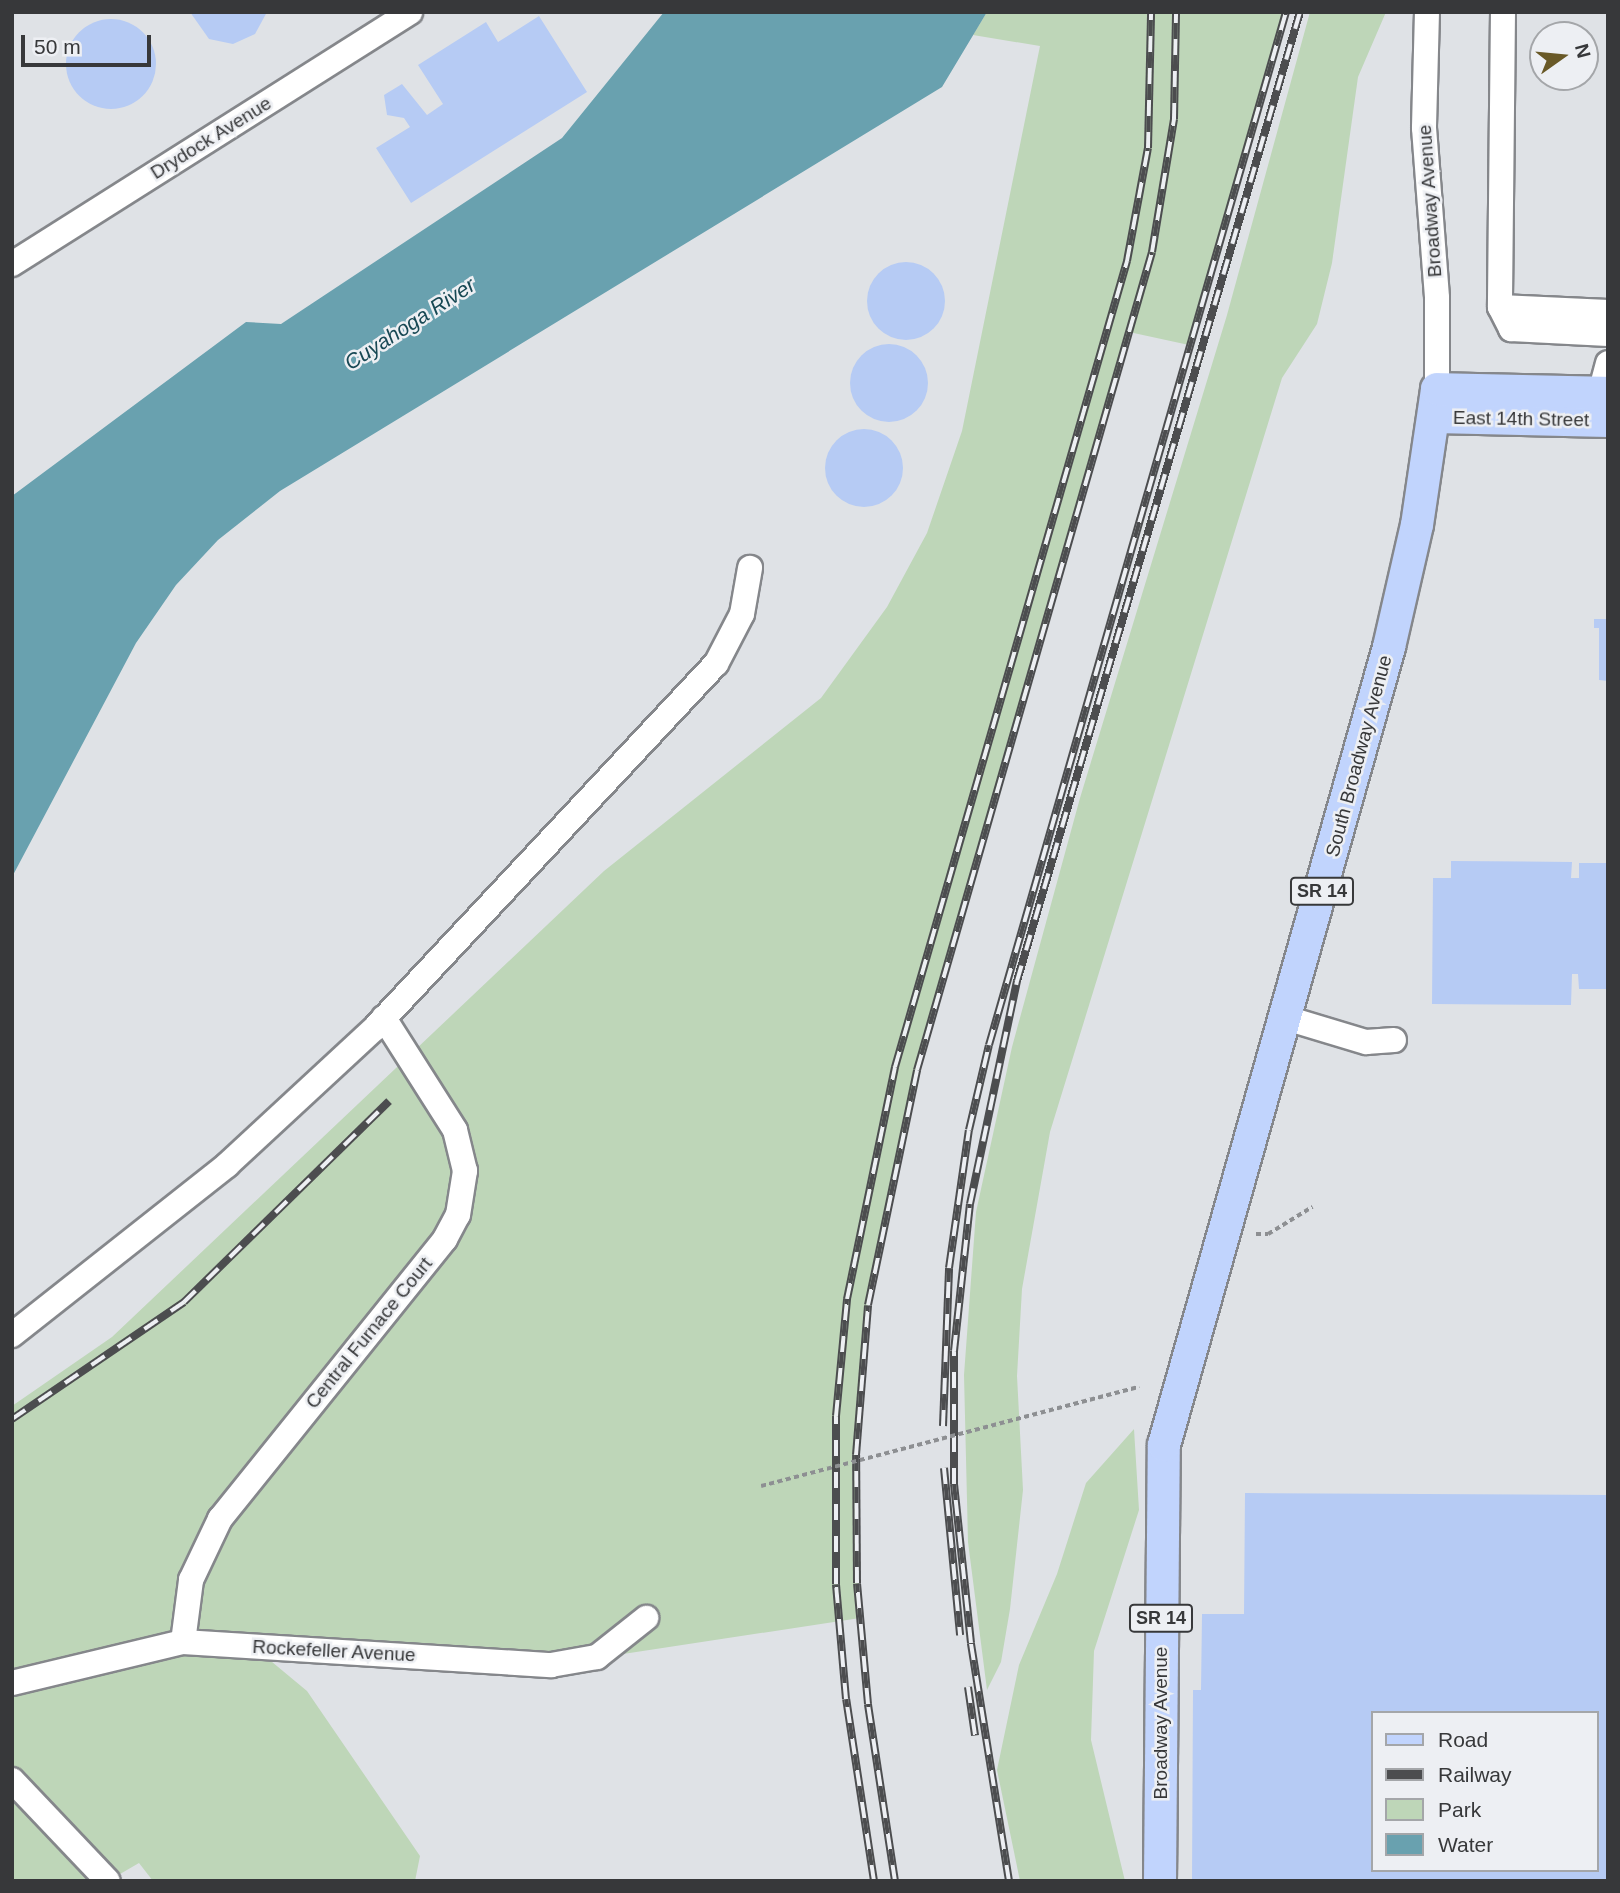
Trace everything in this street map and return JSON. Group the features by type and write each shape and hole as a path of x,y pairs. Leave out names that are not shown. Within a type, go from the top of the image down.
{"main road":[{"name":"East 14th Street","path":"1436,403 1606,393"},
{"name":"South Broadway Avenue","path":"1186,1359 1286,1018 1389,647 1436,403"},
{"name":"Broadway Avenue","path":"1160,1881 1162,1476 1170,1415 1186,1359"}],"street":[{"name":"Drydock Avenue","path":"12,264 410,12"},
{"name":"Broadway Avenue","path":"1427,12 1424,128 1437,298 1436,403"},
{"path":"1503,12 1500,307 1511,329 1608,334"},
{"path":"1500,307 1608,312"},
{"path":"12,1335 226,1165 384,1018 716,664 742,614 750,568"},
{"name":"Central Furnace Court","path":"183,1642 191,1580 220,1518 445,1239 457,1215 464,1171 455,1130 384,1018"},
{"path":"1286,1018 1362,1038"},
{"name":"Rockefeller Avenue","path":"12,1683 183,1642 551,1665 597,1657 646,1618"},
{"path":"12,1780 108,1881"}],"path":[{"path":"1256,1234 1268,1234 1312,1207"},
{"path":"761,1486 1139,1387"}],"green space":[{"path":"987,12 1286,12 1189,345 1129,332 917,1070 868,1305 856,1455 860,1618 551,1665 254,1647 307,1691 420,1856 415,1881 153,1881 139,1863 108,1881 12,1881 12,1406 112,1337 604,871 821,698 887,607 927,533 962,431 1040,46 973,35"},
{"path":"1310,12 1386,12 1358,77 1332,263 1317,324 1282,378 1050,1132 1022,1289 1017,1376 1023,1490 1010,1609 1001,1662 987,1690 968,1542 964,1375 976,1212 1012,1047 1080,798 1227,315"},
{"path":"1134,1429 1139,1510 1094,1651 1091,1740 1125,1881 1020,1881 997,1770 1019,1665 1057,1574 1086,1483"}],"water":[{"name":"Cuyahoga River","path":"664,12 987,12 942,87 280,491 218,540 176,585 136,643 12,877 12,496 246,322 281,324 562,138"}],"building":[{"path":"190,12 267,12 255,34 233,44 209,39"},
{"path":"539,16 587,92 411,203 376,148 410,127 404,118 387,115 384,95 402,84 427,115 443,104 418,65 486,22 498,42"},
{"path":"111,19 128,22 143,32 153,47 156,64 153,81 143,96 128,106 111,109 94,106 79,96 69,81 66,64 69,47 79,32 94,22"},
{"path":"906,262 921,265 933,274 942,286 945,301 942,316 933,328 921,337 906,340 891,337 879,328 870,316 867,301 870,286 879,274 891,265"},
{"path":"889,344 904,347 916,356 925,368 928,383 925,398 916,410 904,419 889,422 874,419 862,410 853,398 850,383 853,368 862,356 874,347"},
{"path":"864,429 879,432 891,441 900,453 903,468 900,483 891,495 879,504 864,507 849,504 837,495 828,483 825,468 828,453 837,441 849,432"},
{"path":"1594,619 1608,619 1608,681 1599,680 1599,628 1594,628"},
{"path":"1451,861 1572,862 1571,878 1579,878 1579,863 1608,863 1608,989 1579,989 1578,974 1572,974 1571,1005 1432,1004 1433,878 1451,878"},
{"path":"1245,1493 1608,1495 1608,1881 1192,1881 1193,1690 1201,1690 1202,1614 1244,1614"}],"railway":[{"path":"874,1881 846,1699 836,1584 836,1416 847,1299 895,1067 1127,261 1148,148 1151,12"},
{"path":"895,1881 868,1704 857,1583 856,1455 868,1305 917,1070 1152,252 1174,119 1176,12"},
{"path":"943,1426 949,1268 969,1130 989,1045 1286,12"},
{"path":"1009,1881 971,1643 954,1484 954,1351 970,1204 1017,981 1300,12"},
{"path":"12,1419 184,1302 389,1101"},
{"path":"944,1468 960,1635"},
{"path":"968,1687 975,1735"}]}
